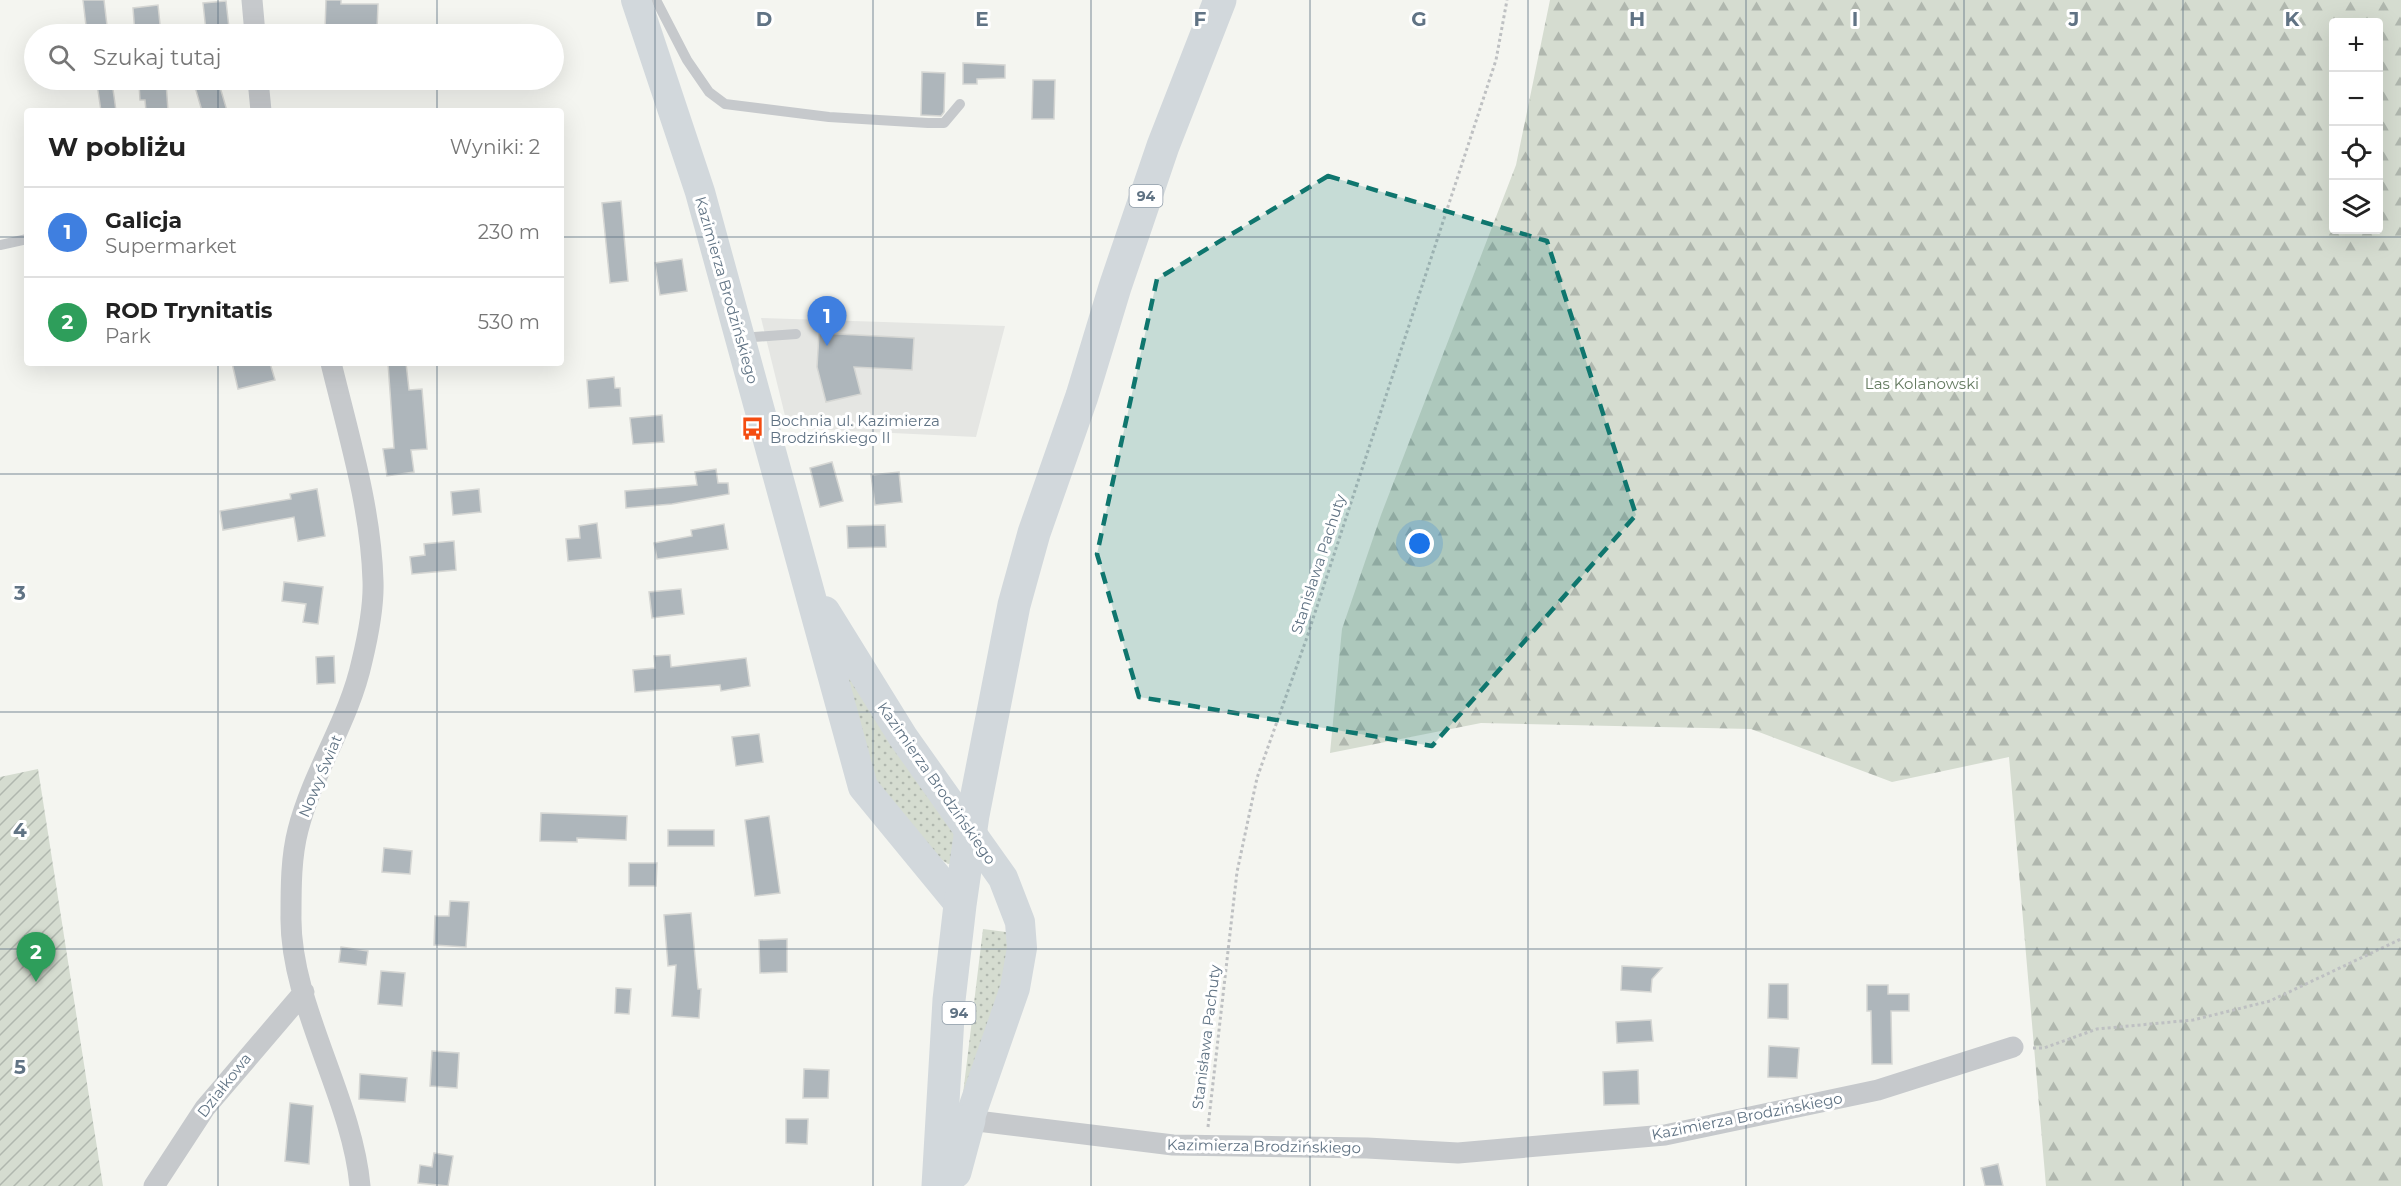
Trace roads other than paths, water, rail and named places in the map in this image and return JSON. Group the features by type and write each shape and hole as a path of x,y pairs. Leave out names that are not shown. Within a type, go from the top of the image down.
{"main road":[{"name":"Kazimierza Brodzińskiego","path":"636,0 700,192 863,787 872,801 918,854 966,895"},
{"name":"94","path":"957,1121 966,895 980,824 1000,673 1024,565 1052,476 1082,396 1115,287 1163,146 1220,0"},
{"name":"Kazimierza Brodzińskiego","path":"807,583 903,737 1003,878 1020,922 1022,948 1016,988 957,1121 938,1186"},
{"path":"953,1186 960,1148 957,1121"}],"street":[{"path":"252,0 254,24"},
{"path":"259,90 261,108"},
{"name":"Nowy Świat","path":"332,366 367,525 373,581 370,621 348,713 308,801 298,830 292,863 292,942 304,992 347,1119 358,1166 360,1186"},
{"name":"Działkowa","path":"154,1186 205,1108 304,992"},
{"name":"Kazimierza Brodzińskiego","path":"957,1121 1206,1147 1367,1148 1458,1153 1665,1135 1878,1090 2013,1047"}],"lane":[{"path":"656,0 687,60 709,92 725,104 829,117 928,123 944,123 960,104"},
{"path":"0,245 24,240"},
{"path":"741,338 796,334"}],"place":[{"name":"Galicja","path":"827,346"},
{"name":"Bochnia ul. Kazimierza Brodzińskiego II","path":"752,429"},
{"name":"ROD Trynitatis","path":"36,982"}],"park label":[{"name":"Las Kolanowski","path":"1922,383"}]}
